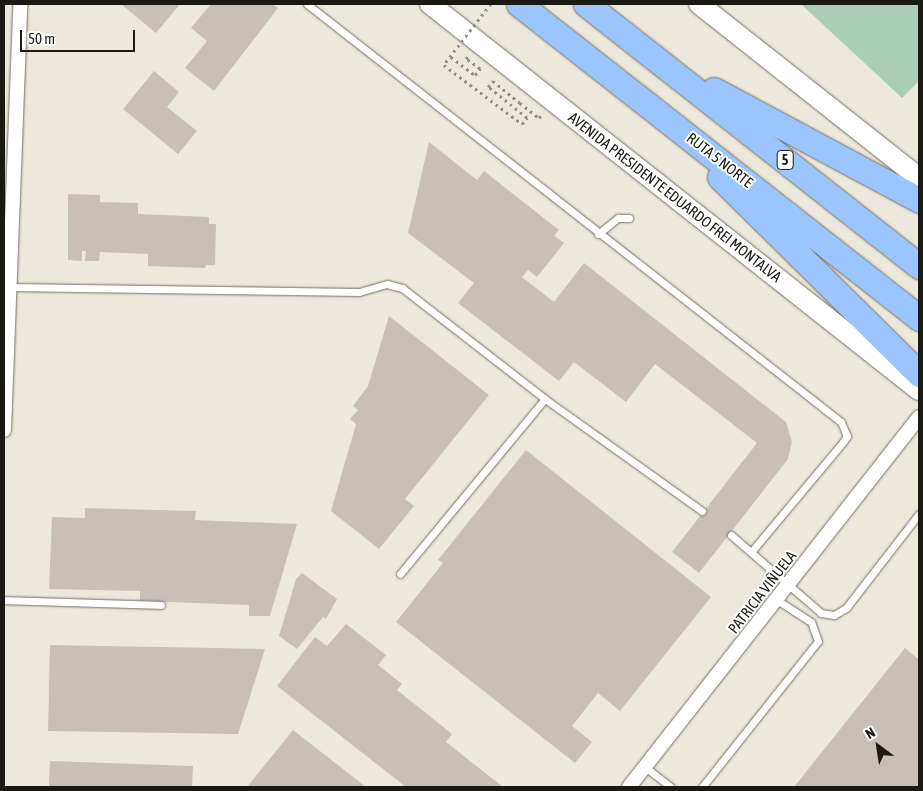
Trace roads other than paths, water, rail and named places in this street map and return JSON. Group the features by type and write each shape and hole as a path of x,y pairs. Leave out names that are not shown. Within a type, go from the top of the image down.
{"highway":[{"name":"RUTA 5 NORTE","path":"518,4 660,113 919,318"},
{"name":"5","path":"586,4 919,266"},
{"path":"651,54 919,200"},
{"path":"660,113 837,296 919,374"}],"main road":[{"name":"AVENIDA PRESIDENTE EDUARDO FREI MONTALVA","path":"430,4 919,390"},
{"path":"699,4 919,178"}],"street":[{"path":"4,430 20,4"},
{"name":"PATRICIA VIÑUELA","path":"629,787 919,417"}],"lane":[{"path":"307,4 845,429 843,442 751,552"},
{"path":"598,234 618,218 629,218"},
{"path":"9,287 359,292 387,284 402,288 545,399 702,511"},
{"path":"400,574 545,399"},
{"path":"731,535 821,613 834,615 846,608 919,514"},
{"path":"4,600 161,605"},
{"path":"702,787 818,641 811,622 777,600"},
{"path":"646,767 671,787"}]}
